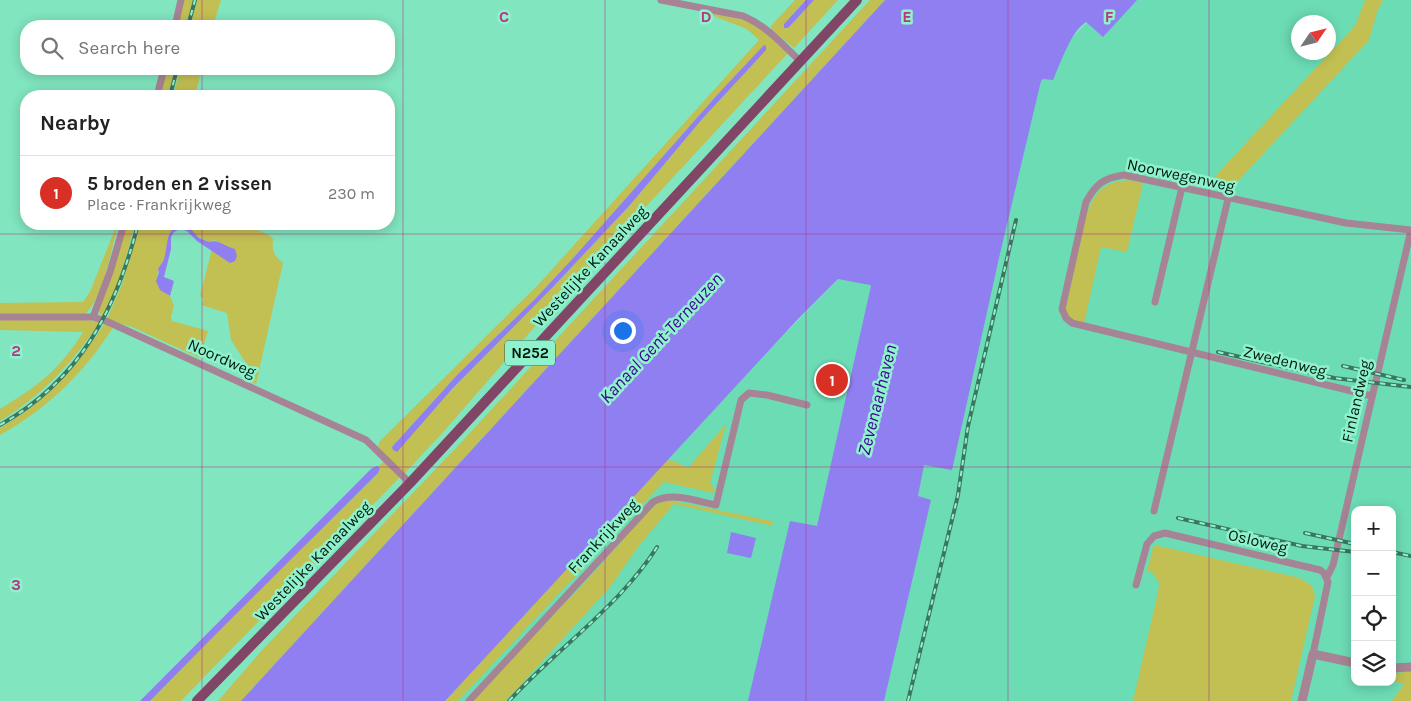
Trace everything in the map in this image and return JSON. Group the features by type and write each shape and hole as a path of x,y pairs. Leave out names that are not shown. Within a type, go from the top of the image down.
{"main road":[{"name":"Westelijke Kanaalweg","path":"197,701 410,483 857,0"}],"street":[{"path":"176,20 181,0"},
{"path":"660,0 743,16 770,32 800,61"},
{"path":"159,90 162,75"},
{"name":"Noorwegenweg","path":"1192,352 1072,323 1066,318 1062,309 1086,202 1093,188 1111,177 1124,175 1346,223 1411,230"},
{"path":"1154,302 1182,187"},
{"path":"1154,511 1228,199"},
{"path":"94,317 122,230"},
{"name":"Finlandweg","path":"1327,577 1333,565 1411,230"},
{"name":"Noordweg","path":"0,317 94,317 113,324 366,440 410,483"},
{"name":"Zwedenweg","path":"1192,352 1372,396"},
{"name":"Frankrijkweg","path":"469,701 653,502 662,497 674,496 716,505 741,400 749,393 767,395 807,405"},
{"name":"Osloweg","path":"1136,585 1147,544 1154,536 1165,533 1316,568 1327,577"},
{"path":"1302,701 1327,593 1327,577"},
{"path":"1313,654 1351,662"},
{"path":"1396,668 1411,667"}],"shaded area":[{"path":"183,0 193,0 188,20 178,20"},
{"path":"197,0 221,0 215,20 192,20"},
{"path":"795,0 806,0 784,24 787,29 814,0 838,0 794,48 771,29 771,26"},
{"path":"870,0 885,0 241,701 218,701 264,648 454,450"},
{"path":"1109,0 1411,0 1411,687 1400,701 429,701"},
{"path":"1365,0 1383,0 1377,12 1369,40 1229,191 1207,185 1323,60 1336,60 1336,46 1356,24"},
{"path":"698,10 752,22 788,53 531,331 404,474 380,450 378,446 380,441 538,285 759,40 747,29","holes":["767,48 703,118 630,205 552,288 452,389 396,452 392,447 458,374 535,299 718,94"]},
{"path":"164,75 173,75 170,90 161,90"},
{"path":"178,75 200,75 197,90 175,90"},
{"path":"1129,180 1143,183 1127,252 1101,247 1084,324 1074,322 1065,312 1087,213 1098,193 1105,187 1116,182"},
{"path":"115,230 116,230 101,288 89,309 83,315 0,315 0,303 83,302 90,292"},
{"path":"124,230 133,230 119,283 103,317 99,313"},
{"path":"138,230 172,230 164,262 161,264 157,275 174,306 171,317 172,321 208,331 200,358 132,327 107,319 122,284"},
{"path":"189,230 258,230 273,239 274,253 283,263 256,384 245,379 249,368 231,340 227,313 201,305 204,299 200,296 212,249 230,263 226,247 214,240 209,242"},
{"path":"0,318 100,322 79,351 56,377 30,401 0,421 0,409 50,374 68,354 83,332 0,330"},
{"path":"105,323 114,326 78,374 34,413 0,435 0,428 32,406 59,382 83,354"},
{"path":"726,424 710,483 715,490 714,493 664,482 458,701 445,701 667,460 688,468"},
{"path":"384,461 400,477 181,701 150,701 378,473 380,468 378,467"},
{"path":"668,500 772,521 773,526 674,504 638,547 610,587 506,701 471,701 587,580 646,514 657,504"},
{"path":"1155,545 1300,578 1312,586 1315,596 1291,701 1133,701 1158,592 1159,583 1152,572 1147,571"},
{"path":"1411,671 1411,701 1392,701 1404,684 1396,682 1396,673"}],"water":[{"path":"806,0 814,0 788,28 784,28 784,24"},
{"path":"885,0 1137,0 1103,37 1086,22 1081,26 1066,48 1053,80 1043,79 1041,81 952,470 924,465 918,496 931,500 884,701 748,701 790,521 817,526 871,286 838,279 798,319 445,701 241,701"},
{"path":"764,45 766,50 703,118 630,205 552,288 452,389 397,452 393,450 392,447 458,374 535,299 575,256 718,94"},
{"path":"172,230 178,230 171,237 171,249 164,277 174,281 170,296 160,290 156,281 158,269 164,259 169,234"},
{"path":"184,230 192,230 199,238 209,242 219,242 235,249 237,256 235,261 230,263 197,241"},
{"path":"377,466 380,468 378,473 150,701 140,701 372,468"},
{"path":"731,532 756,538 751,558 727,553"}],"railway":[{"path":"190,20 195,0"},
{"path":"172,90 175,75"},
{"path":"908,701 958,495 968,426 1016,220"},
{"path":"0,425 28,407 52,387 91,340 106,314 118,285 136,230"},
{"path":"1218,352 1334,378 1411,387"},
{"path":"1343,366 1404,380"},
{"path":"1178,518 1302,546 1351,552"},
{"path":"1305,533 1351,543"},
{"path":"509,701 619,595 657,547"},
{"path":"1396,553 1411,556"}],"place":[{"name":"5 broden en 2 vissen","path":"832,380"}],"water label":[{"name":"Kanaal Gent-Terneuzen","path":"661,338"},
{"name":"Zevenaarhaven","path":"877,400"}]}
